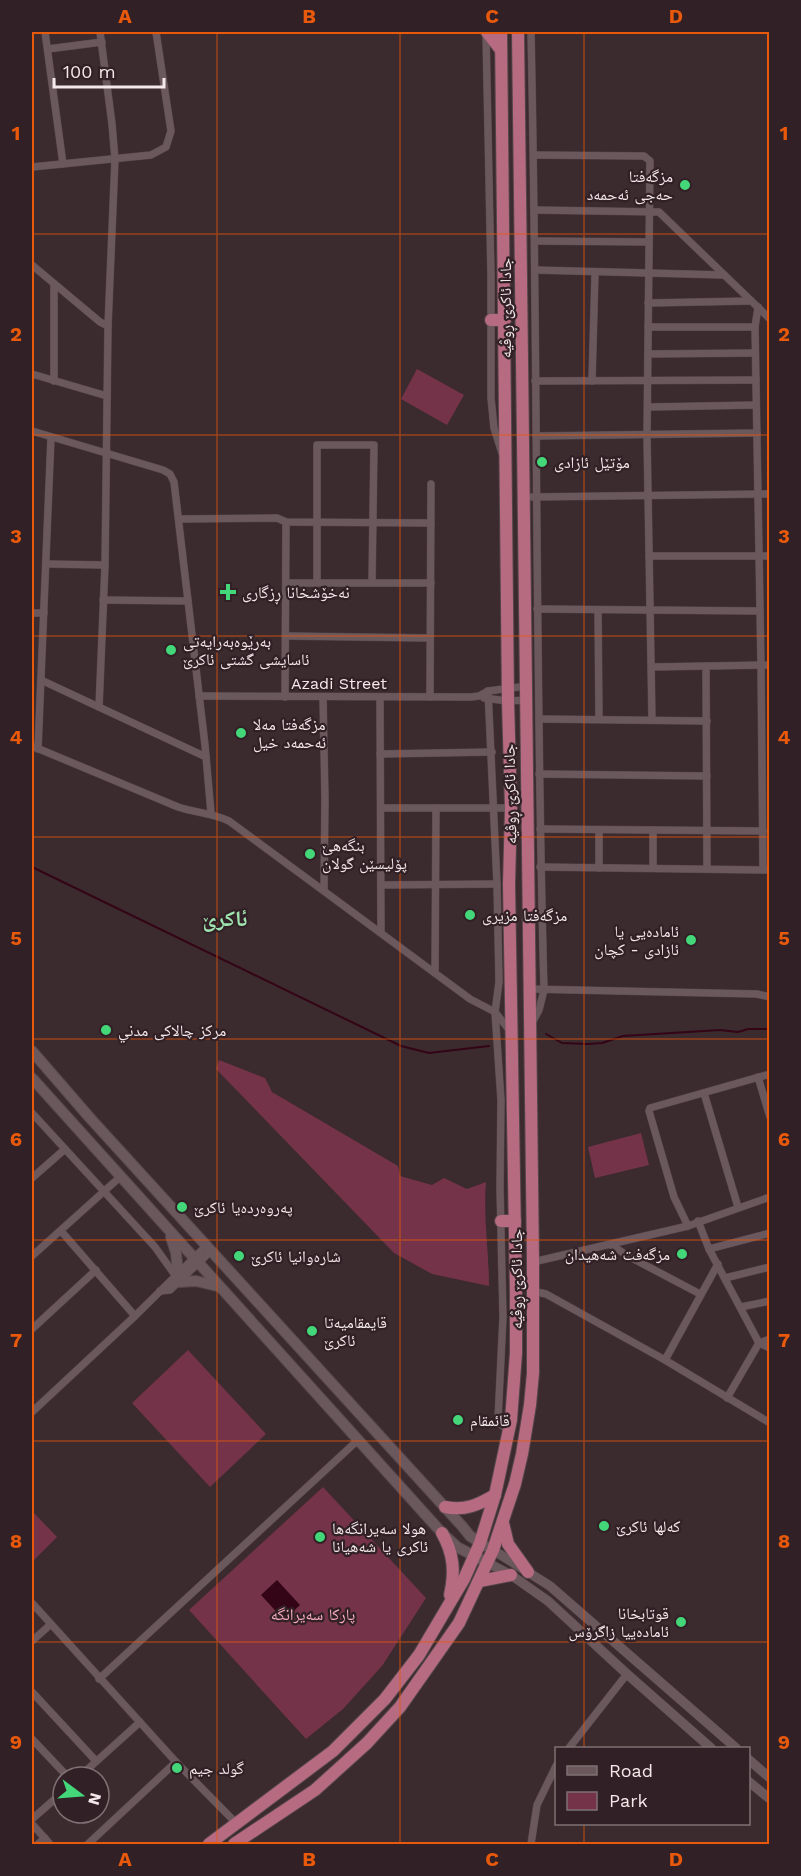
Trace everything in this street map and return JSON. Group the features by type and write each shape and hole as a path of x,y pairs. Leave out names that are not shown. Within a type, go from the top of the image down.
{"highway":[{"path":"487,32 501,50"},
{"name":"جادا ئاکرێ ڕوڤیە","path":"447,1605 464,1579 480,1543 495,1495 509,1430 516,1353 501,32"},
{"name":"جادا ئاکرێ ڕوڤیە","path":"234,1845 315,1790 381,1729 400,1707 459,1623 488,1563 503,1523 522,1454 530,1405 533,1262 526,700 531,587 518,32"},
{"path":"491,320 505,320"},
{"path":"501,1221 515,1221"},
{"path":"445,1507 470,1508 495,1495"},
{"path":"503,1523 508,1544 528,1572"},
{"path":"209,1845 333,1751 385,1699 419,1655 447,1605 453,1579 454,1566 442,1533"},
{"path":"480,1581 511,1575"}],"main road":[{"path":"32,1051 471,1536 493,1550"},
{"path":"32,1078 442,1533 457,1547 488,1563"},
{"path":"55,1106 68,1093"},
{"path":"167,1229 176,1253 177,1277 218,1286"},
{"path":"330,1408 343,1396"}],"street":[{"path":"45,32 63,164"},
{"path":"99,707 105,565 108,326 115,159 100,32"},
{"path":"32,167 151,155 159,152 169,143 171,131 156,32"},
{"path":"487,32 493,418 496,437 507,461"},
{"path":"531,32 536,436 529,497 770,494"},
{"path":"48,49 102,42"},
{"path":"534,155 648,157 651,162 647,436 652,720"},
{"path":"534,210 659,212 770,318"},
{"path":"535,241 650,242"},
{"path":"32,265 100,322 108,326"},
{"path":"535,270 724,275"},
{"path":"592,381 595,273"},
{"path":"54,284 54,381"},
{"path":"648,303 751,301"},
{"path":"540,867 766,869 763,831 766,778 765,665 760,611 755,352 758,307"},
{"path":"648,327 755,327"},
{"path":"648,354 755,352"},
{"path":"32,374 107,396"},
{"path":"535,381 756,380"},
{"path":"648,407 756,405"},
{"path":"32,431 146,465 170,474 174,482 207,757 211,813"},
{"path":"536,436 757,433"},
{"path":"51,437 41,680 35,748 178,807 211,813 229,821 470,999 495,1012 511,1032"},
{"path":"318,583 316,445 374,445 372,584"},
{"path":"430,697 431,484"},
{"path":"179,519 277,518 286,522 431,523"},
{"path":"285,697 286,522"},
{"path":"649,556 770,556"},
{"path":"46,564 105,565"},
{"path":"286,583 430,584"},
{"path":"529,1028 539,1010 544,990 537,609 531,587"},
{"path":"103,600 188,601"},
{"path":"537,609 760,611"},
{"path":"598,610 599,719"},
{"path":"32,613 44,614"},
{"path":"286,636 430,638"},
{"path":"652,667 765,665"},
{"path":"706,666 707,869"},
{"path":"41,680 207,757"},
{"name":"Azadi Street","path":"200,696 479,696 508,688 527,686"},
{"path":"488,695 495,808 499,982 495,1012 501,1100 502,1317 498,1419 500,1424 509,1430"},
{"name":"Azadi Street","path":"488,695 508,701 526,700"},
{"path":"323,697 324,890"},
{"path":"380,697 381,933"},
{"path":"539,719 706,721"},
{"path":"380,754 492,752"},
{"path":"539,774 707,776"},
{"path":"381,808 511,808"},
{"path":"435,973 436,808"},
{"path":"540,829 763,831"},
{"path":"599,830 599,868"},
{"path":"653,830 653,868"},
{"path":"381,885 497,884"},
{"path":"529,989 757,994 770,997"},
{"path":"495,1012 511,1005"},
{"path":"688,1226 668,1179 650,1108 770,1074"},
{"path":"758,1077 770,1117"},
{"path":"704,1093 738,1207"},
{"path":"32,1113 105,1190 155,1247 177,1277"},
{"path":"32,1178 65,1149"},
{"path":"32,1256 120,1177"},
{"path":"533,1262 688,1226 770,1197"},
{"path":"698,1221 759,1343 770,1348"},
{"path":"61,1230 135,1316"},
{"path":"710,1249 770,1233"},
{"path":"611,1245 700,1294"},
{"path":"32,1410 160,1291 170,1290 177,1277 209,1249"},
{"path":"665,1360 718,1264"},
{"path":"725,1278 770,1267"},
{"path":"32,1329 96,1270"},
{"path":"532,1292 546,1294 665,1360 770,1423"},
{"path":"741,1307 770,1301"},
{"path":"727,1398 759,1343 770,1339"},
{"path":"99,1679 358,1440"},
{"path":"493,1550 550,1586 734,1747"},
{"path":"488,1563 511,1575 548,1601 708,1747 718,1732"},
{"path":"32,1603 99,1679 237,1824"},
{"path":"32,1641 51,1624"},
{"path":"571,1747 627,1674"},
{"path":"32,1692 96,1761"},
{"path":"92,1765 140,1722"},
{"path":"32,1739 57,1765"},
{"path":"750,1761 770,1778"},
{"path":"88,1845 176,1762"},
{"path":"531,1845 537,1805 555,1768"},
{"path":"750,1783 770,1799"},
{"path":"32,1819 51,1802"},
{"path":"32,1824 50,1845"},
{"path":"38,1845 45,1838"}],"green space":[{"path":"417,369 464,395 447,425 401,399"},
{"path":"219,1060 265,1078 272,1092 398,1166 400,1176 432,1185 444,1178 467,1189 486,1182 489,1286 432,1274 394,1253 216,1069"},
{"path":"641,1133 649,1165 595,1178 588,1147"},
{"path":"188,1350 266,1434 210,1487 132,1403"},
{"name":"پارکا سەیرانگه","path":"323,1487 426,1598 382,1666 343,1709 306,1739 189,1610"},
{"path":"32,1511 57,1537 32,1562"}],"shaded area":[{"path":"277,1580 300,1605 284,1620 261,1595"}],"waterway":[{"path":"32,867 401,1046 429,1053 489,1046"},
{"path":"546,1034 562,1043 588,1044 602,1043 623,1036 770,1029"}],"place":[{"name":"مزگەفتا حەجی ئەحمەد","path":"685,185"},
{"name":"مۆتێل ئازادی","path":"542,462"},
{"name":"نەخۆشخانا ڕزگاری","path":"228,592"},
{"name":"بەرێوەبەرایەتی ئاسایشی گشتی ئاکرێ","path":"171,650"},
{"name":"مزگەفتا مەلا ئەحمەد خیل","path":"241,733"},
{"name":"بنگە‌ھێ پۆلیسێن گولان","path":"310,854"},
{"name":"مزگەفتا مزیری","path":"470,915"},
{"name":"ئامادەیی یا ئازادی - کچان","path":"691,940"},
{"name":"مركز چالاکى مدني","path":"106,1030"},
{"name":"پەروەردەیا ئاكرێ","path":"182,1207"},
{"name":"مزگەفت شه‌هيدان","path":"682,1254"},
{"name":"شارەوانیا ئاکرێ","path":"239,1256"},
{"name":"قایمقامیەتا ئاکرێ","path":"312,1331"},
{"name":"قائمقام","path":"458,1420"},
{"name":"کەلها ئاکرێ","path":"604,1526"},
{"name":"هولا سەیرانگەها ئاکری یا شەهیانا","path":"320,1537"},
{"name":"قوتابخانا ئامادەییا زاگرۆس","path":"681,1622"},
{"name":"گولد جیم","path":"177,1768"}],"district":[{"name":"ئاکرێ","path":"225,918"}]}
